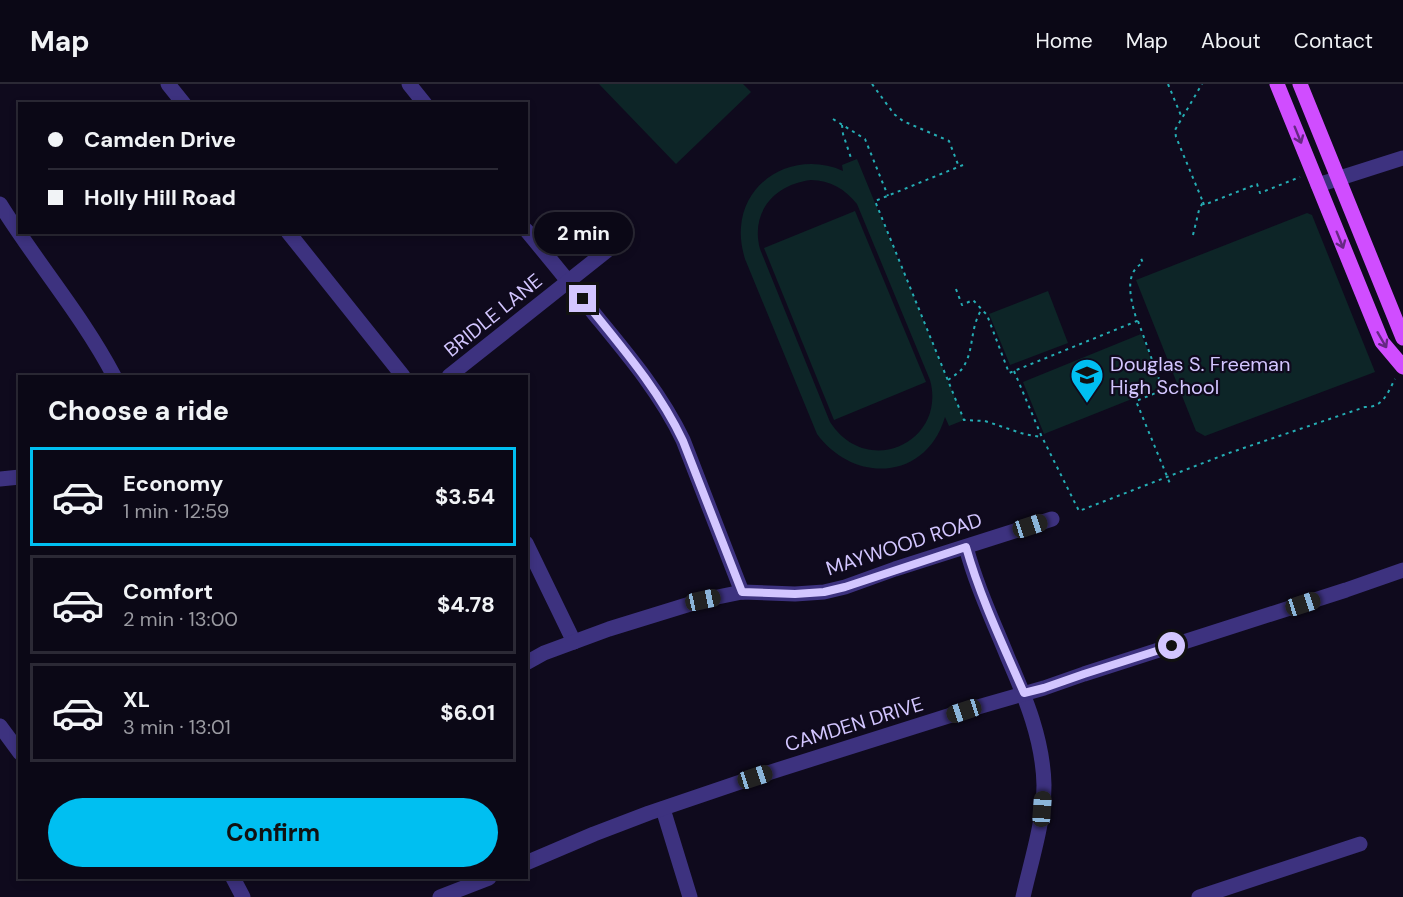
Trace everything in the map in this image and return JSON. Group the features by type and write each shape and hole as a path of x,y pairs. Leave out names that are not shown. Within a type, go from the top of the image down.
{"main road":[{"path":"1277,84 1382,342 1403,366"},
{"path":"1300,84 1403,340 1403,366"}],"street":[{"path":"168,84 182,102"},
{"path":"409,84 423,102"},
{"path":"1318,186 1403,158"},
{"path":"0,204 18,233"},
{"path":"528,232 626,352 654,389 672,419 687,451 742,592"},
{"path":"19,234 81,323 114,375"},
{"path":"290,234 403,375"},
{"name":"BRIDLE LANE","path":"450,375 619,241"},
{"path":"0,479 18,477"},
{"name":"MAYWOOD ROAD","path":"528,662 544,653 609,629 703,600 742,592 795,594 824,592 1052,519"},
{"path":"966,547 988,611 1024,693 1040,748 1044,787 1040,819 1023,897"},
{"path":"528,552 574,642"},
{"name":"CAMDEN DRIVE","path":"528,862 594,834 755,777 1044,688 1403,570"},
{"path":"0,726 18,750"},
{"path":"663,809 690,897"},
{"path":"1198,897 1360,844"},
{"path":"234,879 243,897"},
{"path":"440,897 486,879"}],"path":[{"path":"872,84 894,114 903,121 949,141 959,167"},
{"path":"1168,84 1182,118"},
{"path":"1202,84 1175,130 1204,205 1257,184 1260,193 1300,177"},
{"path":"833,119 865,139 888,196"},
{"path":"842,124 852,161"},
{"path":"963,165 875,201 964,420 985,421 1024,434 1042,437"},
{"path":"1193,235 1203,202"},
{"path":"1140,256 1143,262 1133,270 1131,300 1163,390 1136,402 1171,486"},
{"path":"956,289 962,305 973,300 987,315 1009,373 1137,321 1137,318"},
{"path":"948,380 962,369 967,361 977,316 982,309"},
{"path":"1014,371 1042,437 1079,511 1229,453 1365,407 1370,408 1382,402 1403,366"}],"green space":[{"path":"599,84 743,84 751,92 676,164"},
{"path":"857,159 964,420 949,426 945,417 936,438 922,454 906,464 888,468 869,467 850,461 832,450 817,434 745,259 742,243 741,227 745,209 752,194 763,182 777,172 792,166 809,164 843,171 842,165","holes":["811,180 837,186 857,204 930,380 932,402 927,420 916,435 901,446 883,450 864,448 846,439 830,422 760,249 759,223 768,202 786,187"]},
{"path":"855,211 926,382 834,420 764,248"},
{"path":"1307,213 1312,215 1375,372 1205,436 1196,431 1136,280"},
{"path":"1048,291 1068,343 1010,365 989,314"},
{"path":"1141,334 1162,387 1044,434 1023,382"}],"place":[{"name":"Douglas S. Freeman High School","path":"1087,404"}],"route":[{"path":"583,299 654,389 672,419 683,441 742,592 795,594 824,592 966,547 988,611 1024,693 1172,646"}]}
